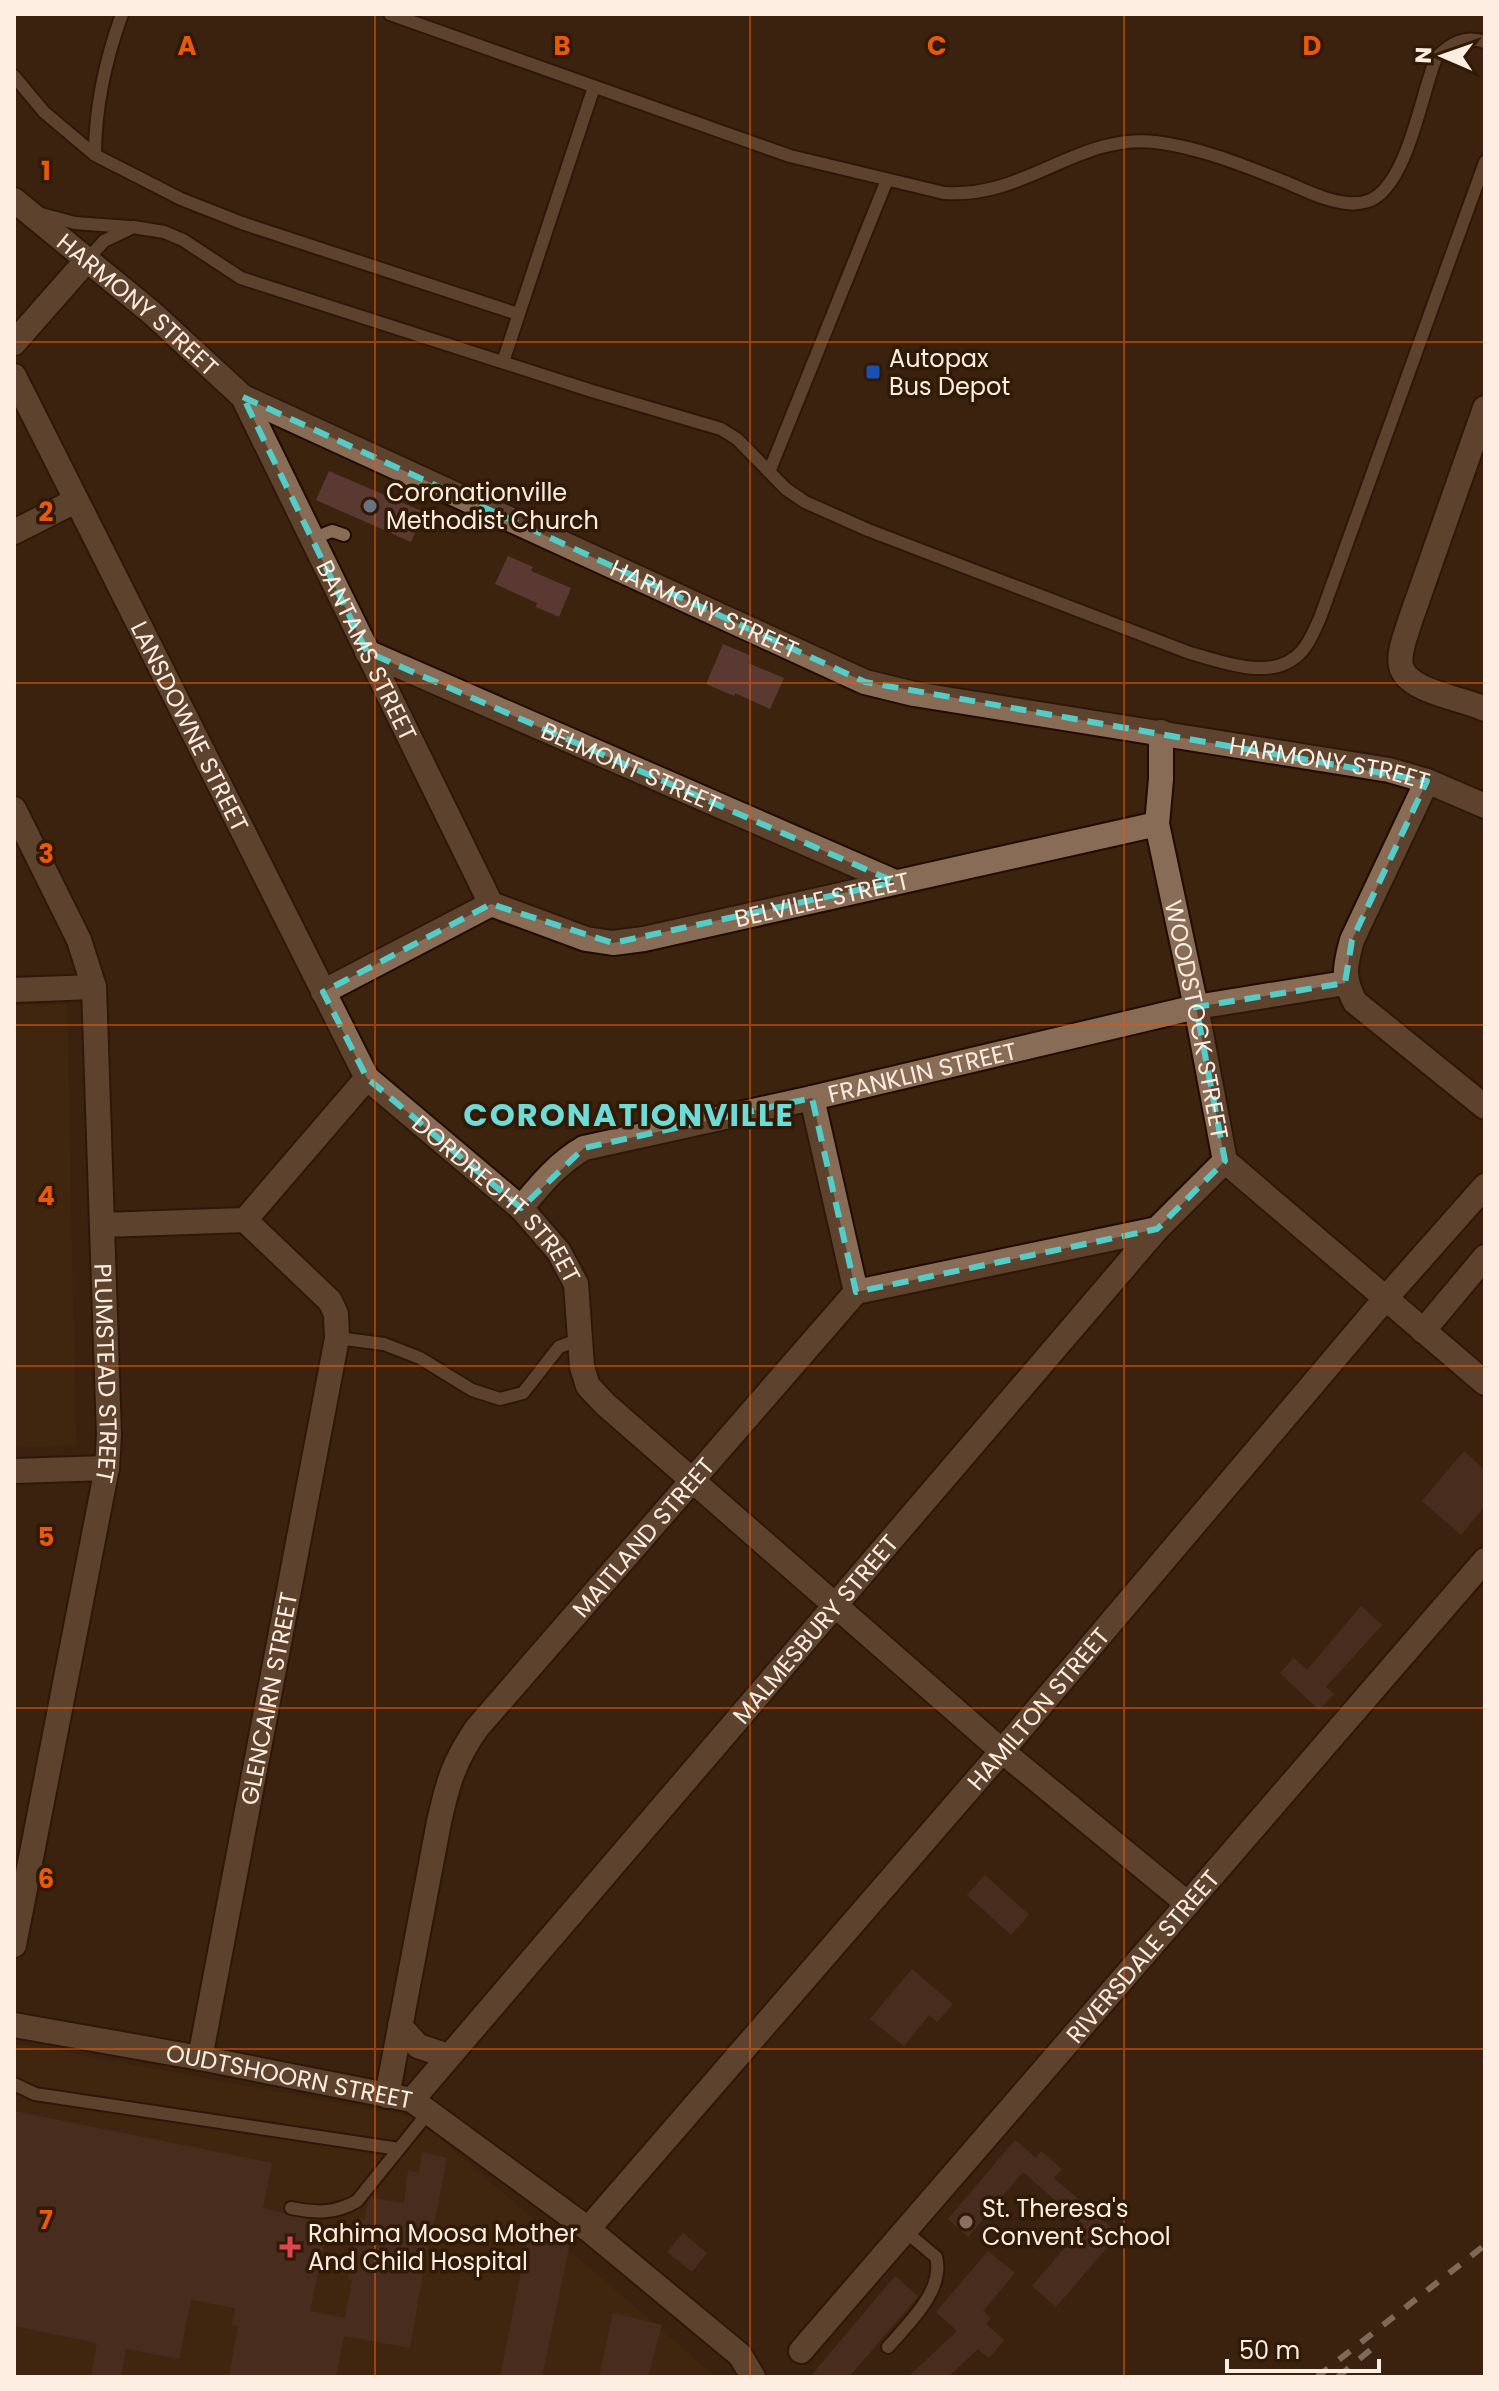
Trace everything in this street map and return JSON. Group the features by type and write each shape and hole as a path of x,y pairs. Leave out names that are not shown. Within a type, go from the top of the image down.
{"street":[{"name":"HARMONY STREET","path":"18,204 152,313 243,397 865,682 914,694 1389,770 1427,781 1485,806"},
{"path":"14,343 86,261"},
{"name":"LANSDOWNE STREET","path":"14,376 367,1078"},
{"name":"BANTAMS STREET","path":"243,397 491,904"},
{"path":"1485,408 1410,621 1401,652 1401,665 1405,675 1415,684 1485,709"},
{"path":"14,532 75,501"},
{"name":"BELMONT STREET","path":"367,652 895,882"},
{"name":"WOODSTOCK STREET","path":"1161,732 1157,824 1225,1161 1485,1383"},
{"path":"1427,781 1352,940 1345,983 1355,1002 1485,1107"},
{"name":"PLUMSTEAD STREET","path":"14,809 79,940 94,987 109,1435 107,1468 14,1945"},
{"name":"BELVILLE STREET","path":"491,904 586,939 613,943 644,939 1157,824"},
{"path":"323,992 491,904"},
{"name":"FRANKLIN STREET","path":"521,1208 547,1177 567,1158 584,1148 812,1098 1196,1007 1345,983"},
{"path":"14,990 94,987"},
{"path":"245,1220 367,1078"},
{"name":"DORDRECHT STREET","path":"367,1078 521,1208 559,1252 576,1284 582,1367 588,1386 605,1404 1002,1751 1188,1904"},
{"path":"812,1098 856,1292 1157,1229"},
{"name":"MALMESBURY STREET","path":"420,2106 448,2056 837,1606 1157,1229 1225,1161"},
{"name":"HAMILTON STREET","path":"588,2229 1485,1186"},
{"path":"103,1225 245,1220 330,1301 336,1314 337,1338"},
{"path":"1423,1331 1485,1257"},
{"name":"MAITLAND STREET","path":"387,2096 439,1822 448,1782 458,1756 477,1728 856,1292"},
{"name":"GLENCAIRN STREET","path":"200,2058 337,1338"},
{"path":"14,1471 107,1468"},
{"name":"RIVERSDALE STREET","path":"801,2351 1485,1560"},
{"name":"OUDTSHOORN STREET","path":"14,2025 200,2058 387,2096 420,2106 588,2229 740,2355 753,2377"},
{"path":"400,2026 418,2046 448,2056"}],"lane":[{"path":"95,155 96,104 122,14"},
{"path":"390,14 790,156 944,193 985,192 1024,180 1104,145 1133,141 1176,145 1273,177 1327,199 1360,203 1372,199 1386,188 1398,171 1436,58 1448,45 1463,40 1485,42"},
{"path":"14,76 44,112 95,155 181,199 242,223 518,314"},
{"path":"503,362 594,87"},
{"path":"18,204 75,223 164,232 183,240 241,278 721,429 737,439 769,472 805,502 868,530 1190,653 1262,668 1292,660 1303,650 1320,618 1485,162"},
{"path":"769,472 887,180"},
{"path":"86,261 104,241 133,227"},
{"path":"312,539 332,531 344,535"},
{"path":"337,1338 384,1344 420,1358 472,1390 500,1399 523,1393 559,1347 578,1340"},
{"path":"14,2084 35,2094 399,2149"},
{"path":"291,2208 329,2212 343,2210 357,2201 399,2149 420,2106"},
{"path":"888,2347 928,2297 937,2277 936,2257 905,2231"}],"highlighted area":[{"path":"243,397 865,682 1427,781 1352,940 1345,983 1196,1007 1225,1161 1157,1229 856,1292 812,1098 584,1148 521,1208 367,1078 323,992 491,904 613,943 895,882 367,652"}],"shaded area":[{"path":"67,1004 76,1445 14,1447 14,1005"},
{"name":"Rahima Moosa Mother And Child Hospital","path":"14,2045 415,2117 716,2377 14,2377"}],"building":[{"name":"Coronationville Methodist Church","path":"329,471 424,512 411,542 316,500"},
{"path":"508,556 533,567 531,571 571,588 559,617 495,584"},
{"path":"723,644 751,656 748,663 784,678 770,709 706,684"},
{"path":"1464,1451 1485,1470 1485,1506 1461,1535 1422,1501"},
{"path":"1361,1606 1382,1625 1326,1687 1334,1694 1319,1710 1280,1673 1294,1658 1307,1670"},
{"path":"985,1875 1029,1915 1011,1935 967,1895"},
{"path":"912,1969 953,2004 937,2022 929,2015 904,2046 870,2019"},
{"path":"14,2111 272,2163 263,2208 310,2220 308,2227 327,2230 310,2311 345,2318 352,2280 348,2279 360,2219 365,2220 368,2202 371,2198 404,2203 408,2170 419,2173 422,2152 447,2158 410,2348 344,2336 336,2377 229,2377 238,2326 232,2325 235,2308 191,2300 179,2359 126,2349 121,2377 91,2377 97,2343 14,2326"},
{"name":"St. Theresa's Convent School","path":"1015,2140 1036,2158 1041,2151 1062,2169 1054,2178 1119,2234 1056,2307 1032,2286 1084,2225 1023,2172 968,2237 948,2219"},
{"path":"531,2222 571,2238 542,2377 500,2377"},
{"path":"683,2233 707,2253 692,2272 667,2252"},
{"name":"St. Theresa's Convent School","path":"988,2251 1015,2273 983,2311 991,2318 986,2324 1004,2340 989,2358 978,2349 948,2377 908,2377 957,2331 936,2312"},
{"path":"895,2276 917,2298 849,2377 810,2377"},
{"path":"613,2313 662,2325 648,2377 599,2377"}],"railway":[{"path":"1317,2377 1485,2245"},
{"path":"1338,2377 1375,2346"}],"place":[{"name":"Autopax Bus Depot","path":"873,372"},
{"name":"Coronationville Methodist Church","path":"370,506"},
{"name":"St. Theresa's Convent School","path":"966,2222"},
{"name":"Rahima Moosa Mother And Child Hospital","path":"290,2247"}],"district":[{"name":"CORONATIONVILLE","path":"629,1114"}]}
